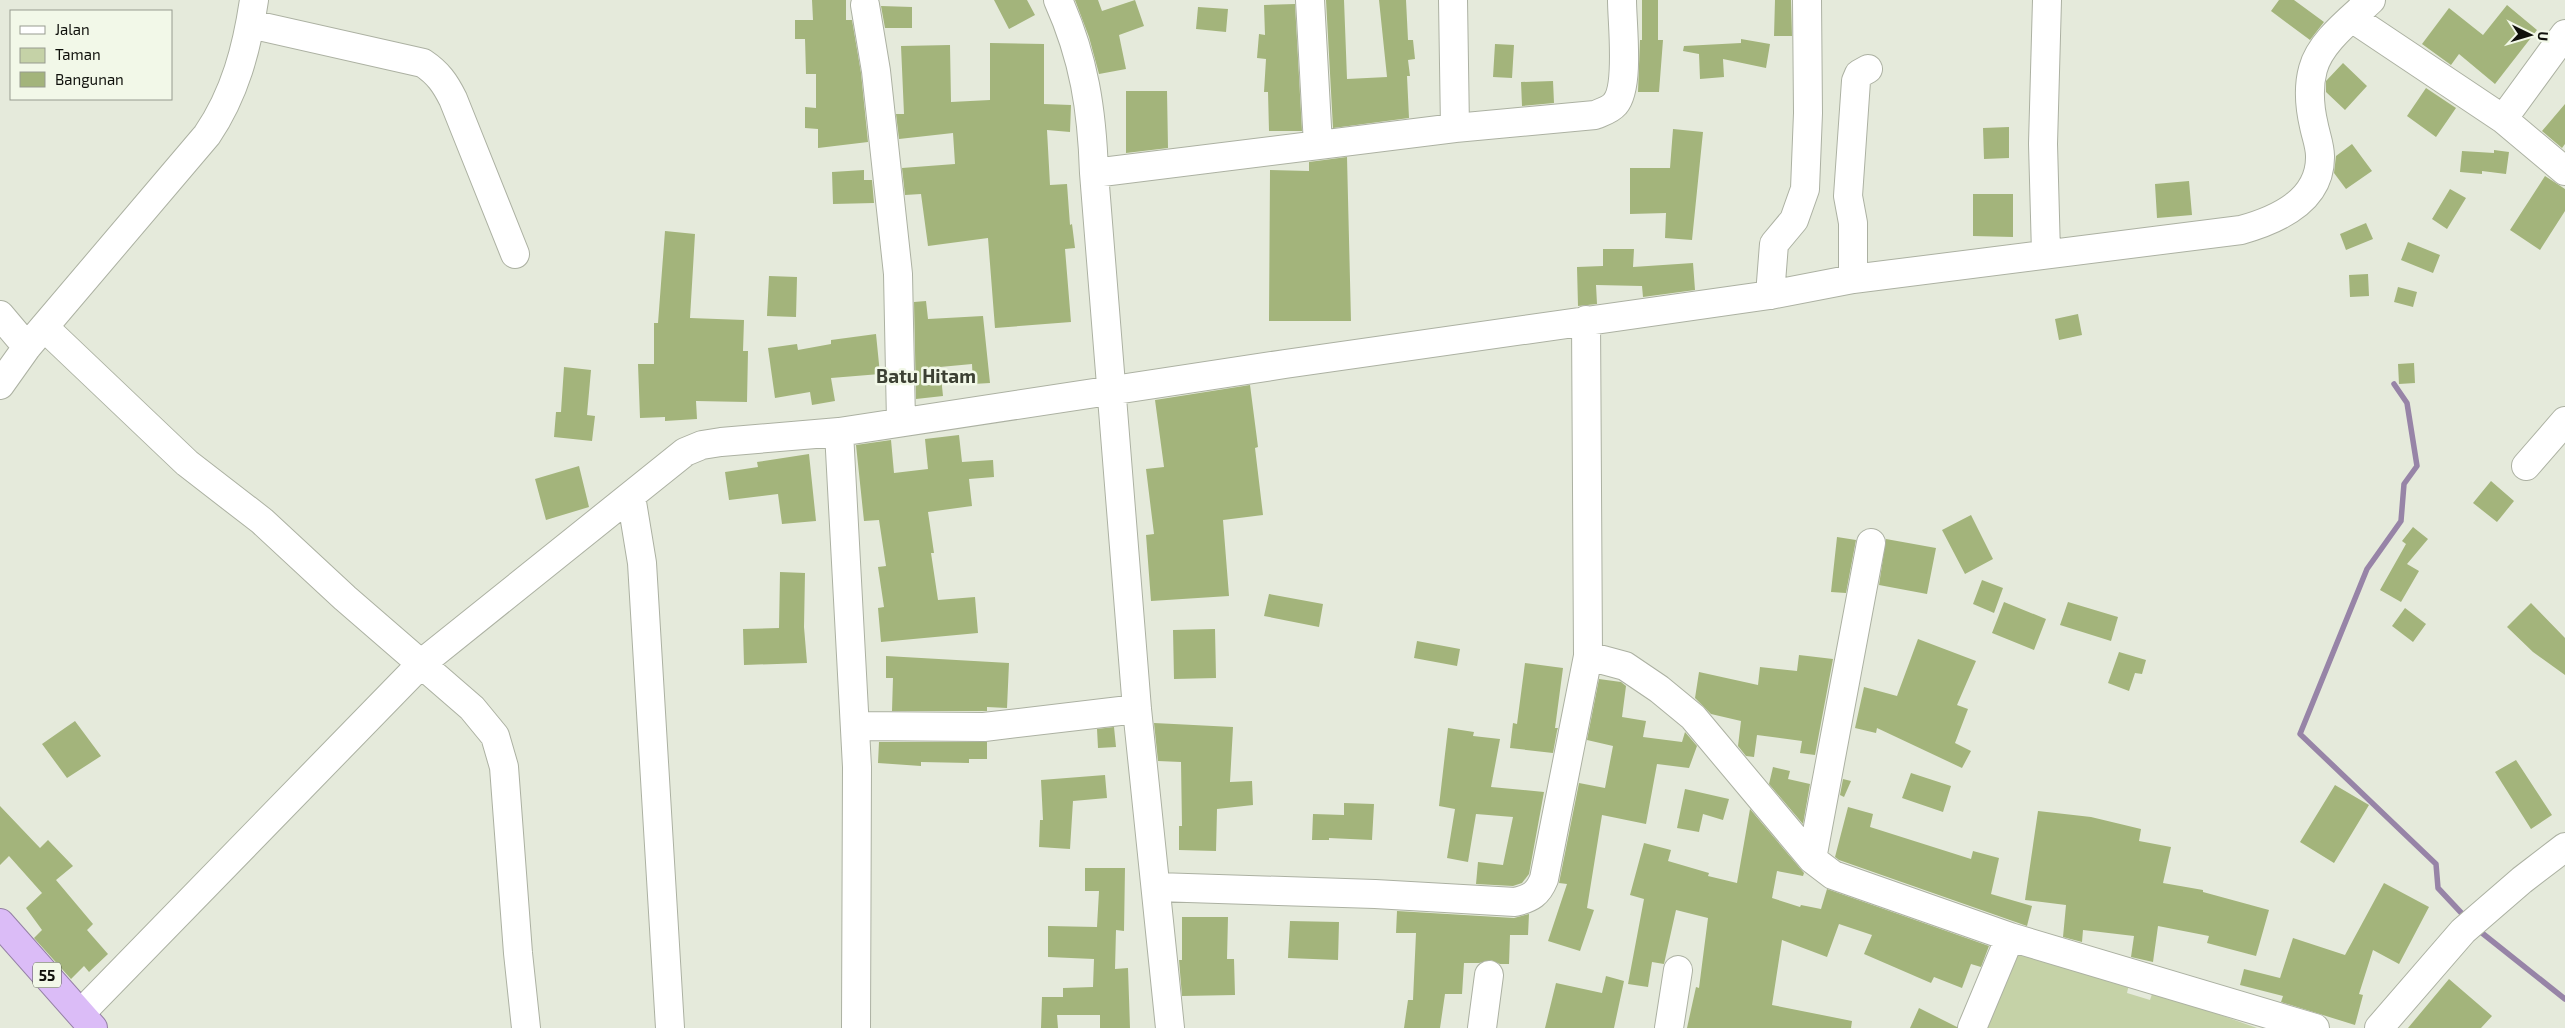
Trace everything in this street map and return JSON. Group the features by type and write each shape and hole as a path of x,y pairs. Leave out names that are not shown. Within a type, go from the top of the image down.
{"highway":[{"name":"55","path":"0,923 87,1021"}],"street":[{"path":"1058,0 1083,67 1093,122 1094,173 1113,390 1137,709 1157,887 1170,1028"},
{"path":"1310,0 1318,145"},
{"path":"1453,0 1455,128"},
{"path":"1094,173 1455,128 1595,114 1606,111 1616,103 1623,76 1622,0"},
{"path":"1770,295 1771,258 1774,244 1794,220 1803,200 1805,189 1808,113 1807,0"},
{"path":"2046,253 2043,144 2047,0"},
{"path":"87,1021 422,663 631,496 670,462 702,445 839,432 1586,320 1770,295 1852,279 2240,230 2266,223 2286,214 2302,200 2314,182 2320,156 2312,109 2313,70 2319,55 2328,43 2371,0"},
{"path":"865,5 876,71 898,274 901,422"},
{"path":"0,384 36,337 207,135 223,111 235,82 252,12 423,63 435,72 445,82 460,116 515,254"},
{"path":"2352,18 2503,119 2565,171"},
{"path":"2503,119 2565,34"},
{"path":"1852,279 1854,238 1848,196 1848,177 1856,80 1858,74 1868,69"},
{"path":"0,315 36,337 187,463 262,521 344,598 422,663 489,725 500,748 504,767 518,953 526,1028"},
{"path":"1157,887 1375,894 1515,902 1528,899 1539,891 1544,879 1588,656 1586,320"},
{"path":"2526,466 2565,421"},
{"path":"839,432 856,726 856,1028"},
{"path":"631,496 642,563 670,1028"},
{"path":"1812,859 1871,543"},
{"path":"1588,656 1625,666 1659,689 1693,717 1812,859 1833,874 2010,937 2315,1028"},
{"path":"856,726 984,727 1137,709"},
{"path":"2379,1028 2472,924 2565,847"},
{"path":"1972,1028 2010,937"},
{"path":"1669,1028 1678,970"},
{"path":"1482,1028 1490,975"}],"green space":[{"path":"2015,950 2129,984 2127,993 2150,1000 2153,991 2257,1028 1984,1028"}],"building":[{"path":"812,0 846,0 846,20 852,20 861,73 868,142 818,148 818,129 805,128 805,107 816,108 816,74 806,74 805,39 795,39 795,20 813,20"},
{"path":"994,0 1027,0 1035,15 1009,29"},
{"path":"1075,0 1098,0 1102,11 1135,0 1144,26 1119,35 1126,69 1099,74 1089,37"},
{"path":"1326,0 1344,0 1347,79 1387,77 1379,0 1406,0 1408,40 1413,40 1415,59 1408,60 1410,76 1407,76 1409,118 1333,128"},
{"path":"1642,0 1658,0 1658,40 1663,40 1659,92 1638,92 1640,40 1642,40"},
{"path":"1775,0 1791,0 1792,36 1774,36"},
{"path":"2279,0 2294,0 2324,22 2310,40 2271,11"},
{"path":"1295,4 1302,131 1269,131 1268,92 1264,92 1266,59 1257,58 1259,34 1265,35 1264,5"},
{"path":"2507,5 2537,30 2495,84 2459,54 2451,65 2422,44 2449,8 2483,35"},
{"path":"881,6 912,7 912,28 885,28"},
{"path":"1198,7 1228,9 1226,32 1196,29"},
{"path":"1741,39 1770,44 1766,68 1723,59 1724,77 1700,79 1699,54 1683,51 1684,46 1741,43"},
{"path":"990,43 1044,44 1044,104 1071,105 1070,132 1047,130 1050,185 1067,184 1070,225 1072,224 1075,248 1065,249 1071,322 995,328 988,238 928,246 921,194 905,195 902,168 955,164 953,133 899,139 896,114 904,114 901,46 950,45 951,102 990,100"},
{"path":"1495,44 1514,45 1512,78 1493,77"},
{"path":"2343,63 2367,86 2345,110 2326,92 2326,81"},
{"path":"1553,81 1554,103 1522,106 1521,82"},
{"path":"2426,88 2456,108 2436,137 2407,116"},
{"path":"1126,91 1167,91 1168,148 1126,153"},
{"path":"2565,104 2565,144 2562,148 2542,131"},
{"path":"2009,127 2009,158 1984,159 1983,128"},
{"path":"1673,129 1703,132 1692,240 1665,238 1666,213 1630,214 1630,168 1670,168"},
{"path":"2352,144 2372,171 2346,189 2334,173 2336,156"},
{"path":"2494,150 2509,152 2506,174 2482,171 2482,174 2460,172 2462,151 2494,153"},
{"path":"1347,157 1351,321 1269,321 1270,170 1309,171 1309,162"},
{"path":"864,170 864,180 872,180 874,203 833,204 832,172"},
{"path":"2545,176 2565,189 2565,211 2540,250 2510,230"},
{"path":"2189,181 2192,215 2157,218 2155,184"},
{"path":"2450,189 2466,198 2447,229 2432,219"},
{"path":"1973,194 2013,194 2013,237 1973,236"},
{"path":"2366,223 2373,239 2346,250 2340,234"},
{"path":"665,231 695,234 690,318 744,320 743,351 748,351 747,402 696,401 697,419 665,421 665,417 640,418 638,364 654,364 654,323 658,323"},
{"path":"2408,242 2440,255 2433,273 2401,260"},
{"path":"1603,249 1634,249 1633,267 1693,263 1695,290 1643,297 1642,286 1596,285 1597,304 1578,306 1577,267 1603,266"},
{"path":"2368,274 2369,296 2350,297 2349,275"},
{"path":"769,276 797,277 796,317 767,316"},
{"path":"2398,287 2417,292 2413,307 2394,302"},
{"path":"926,301 928,319 983,316 990,383 973,384 972,364 940,367 943,396 916,399 914,302"},
{"path":"2078,314 2082,335 2059,340 2055,319"},
{"path":"876,334 880,374 831,378 835,401 812,405 810,392 775,398 768,348 797,344 798,350 831,344 831,340"},
{"path":"2414,363 2415,383 2399,384 2398,364"},
{"path":"564,367 591,370 587,415 595,416 592,441 554,437 556,412 561,412"},
{"path":"1250,385 1258,447 1255,448 1263,515 1223,520 1229,596 1151,601 1146,535 1154,534 1146,469 1164,467 1155,400"},
{"path":"959,435 962,462 993,460 994,477 969,479 972,506 928,512 934,553 931,553 938,600 975,597 978,633 881,642 878,608 884,607 878,567 886,566 879,520 864,521 856,445 891,440 894,473 928,469 925,439"},
{"path":"809,454 816,521 782,524 778,494 729,500 725,472 758,467 757,462"},
{"path":"579,466 589,507 546,520 535,479"},
{"path":"2491,481 2514,501 2497,522 2473,503"},
{"path":"1971,515 1993,559 1965,574 1942,530"},
{"path":"2413,527 2428,539 2407,564 2419,571 2401,602 2380,590 2406,544 2402,541"},
{"path":"1837,537 1856,540 1846,593 1831,592"},
{"path":"1886,539 1936,548 1927,594 1879,585"},
{"path":"780,572 805,573 804,627 807,663 744,665 743,629 779,628"},
{"path":"1982,580 2003,588 1994,613 1973,604"},
{"path":"1269,594 1323,604 1319,627 1264,616"},
{"path":"2004,602 2046,619 2034,650 1992,633"},
{"path":"2068,602 2118,617 2111,641 2060,625"},
{"path":"2531,603 2565,638 2565,675 2533,652 2507,627"},
{"path":"2405,608 2426,624 2413,642 2392,626"},
{"path":"1215,629 1216,678 1174,679 1173,630"},
{"path":"1918,639 1976,661 1957,705 1968,709 1955,743 1971,751 1962,768 1877,728 1876,733 1855,728 1864,687 1897,696"},
{"path":"1417,641 1460,649 1457,666 1414,658"},
{"path":"2119,652 2146,660 2142,674 2135,673 2129,691 2108,683"},
{"path":"1799,655 1833,659 1815,755 1800,753 1802,741 1757,735 1754,757 1746,756 1738,746 1741,721 1711,714 1695,698 1699,672 1758,685 1760,667 1797,671"},
{"path":"886,656 1009,663 1007,708 987,707 987,711 892,711 893,678 886,678"},
{"path":"1525,663 1563,668 1555,728 1558,728 1553,753 1510,748 1513,723 1517,724"},
{"path":"1599,679 1621,682 1626,686 1622,717 1646,721 1643,737 1682,742 1685,732 1697,746 1689,768 1657,764 1646,824 1602,815 1587,908 1594,910 1580,951 1548,941 1567,884 1559,883 1579,783 1605,788 1613,746 1587,740"},
{"path":"75,721 101,756 67,778 42,744"},
{"path":"1154,723 1233,727 1230,782 1252,781 1253,805 1217,809 1216,851 1179,850 1179,826 1182,826 1181,762 1158,761"},
{"path":"1114,727 1116,747 1098,748 1097,729"},
{"path":"1448,728 1474,732 1473,736 1500,739 1491,787 1544,792 1529,874 1522,883 1513,886 1476,884 1478,862 1503,865 1513,817 1476,814 1468,862 1447,858 1455,809 1439,806"},
{"path":"879,742 987,742 987,759 969,759 969,763 921,762 921,766 878,763"},
{"path":"2516,760 2552,815 2531,829 2495,772"},
{"path":"1773,767 1790,771 1788,779 1810,784 1803,824 1769,784"},
{"path":"1911,773 1951,786 1943,812 1902,798"},
{"path":"1105,775 1107,798 1073,801 1070,849 1039,847 1040,820 1043,820 1041,780"},
{"path":"1843,779 1851,781 1844,797 1840,795"},
{"path":"2335,785 2369,805 2334,863 2300,842"},
{"path":"1685,789 1729,799 1723,820 1703,814 1699,832 1677,828"},
{"path":"1344,803 1374,804 1372,840 1329,838 1329,840 1312,840 1313,814 1344,815"},
{"path":"0,806 40,848 48,840 73,866 56,880 93,924 87,930 108,954 89,972 84,966 71,979 34,938 42,930 26,908 42,893 9,856 0,865"},
{"path":"1848,807 1873,814 1870,827 1971,859 1973,851 1999,858 1991,894 2032,906 2027,926 1839,860 1835,857"},
{"path":"1750,809 1804,873 1803,876 1777,871 1772,898 1800,907 1801,905 1821,909 1827,889 1989,946 1981,967 1971,964 1962,988 1934,977 1931,983 1864,954 1872,935 1839,924 1827,957 1782,940 1772,1005 1852,1021 1851,1028 1687,1028 1696,987 1699,988 1708,918 1676,910 1664,964 1652,962 1648,987 1628,984 1644,899 1630,895 1644,843 1671,850 1668,861 1709,873 1708,876 1737,883"},
{"path":"2038,811 2091,817 2141,829 2139,841 2171,847 2163,883 2203,890 2203,892 2269,910 2256,956 2207,943 2209,936 2158,926 2153,962 2131,957 2134,936 2083,930 2082,942 2063,937 2066,905 2025,900"},
{"path":"1085,868 1125,868 1124,931 1116,930 1115,969 1128,968 1130,1028 1100,1028 1100,1015 1057,1015 1058,1028 1041,1028 1042,997 1063,997 1063,988 1093,987 1094,959 1048,957 1048,926 1097,927 1099,891 1085,891"},
{"path":"2384,883 2429,907 2399,964 2373,950 2359,994 2363,995 2355,1025 2281,1002 2283,996 2240,985 2244,969 2280,978 2293,938 2345,955"},
{"path":"1397,911 1514,918 1529,914 1528,935 1510,935 1509,964 1500,964 1491,960 1479,963 1464,963 1462,994 1445,994 1440,1028 1404,1028 1408,1000 1413,1000 1416,933 1396,933"},
{"path":"1182,917 1228,917 1227,959 1234,959 1235,995 1182,996 1179,960 1182,960"},
{"path":"1290,921 1339,922 1338,960 1288,958"},
{"path":"1606,976 1624,981 1614,1028 1545,1028 1556,983 1602,993"},
{"path":"2449,979 2492,1016 2481,1028 2408,1028"},
{"path":"1919,1008 1957,1027 1957,1028 1910,1028"}],"waterway":[{"path":"2394,384 2407,403 2417,466 2404,484 2401,521 2367,569 2300,734 2436,864 2438,888 2467,919"},
{"path":"2477,929 2565,999"}],"district":[{"name":"Batu Hitam","path":"926,375"}]}
